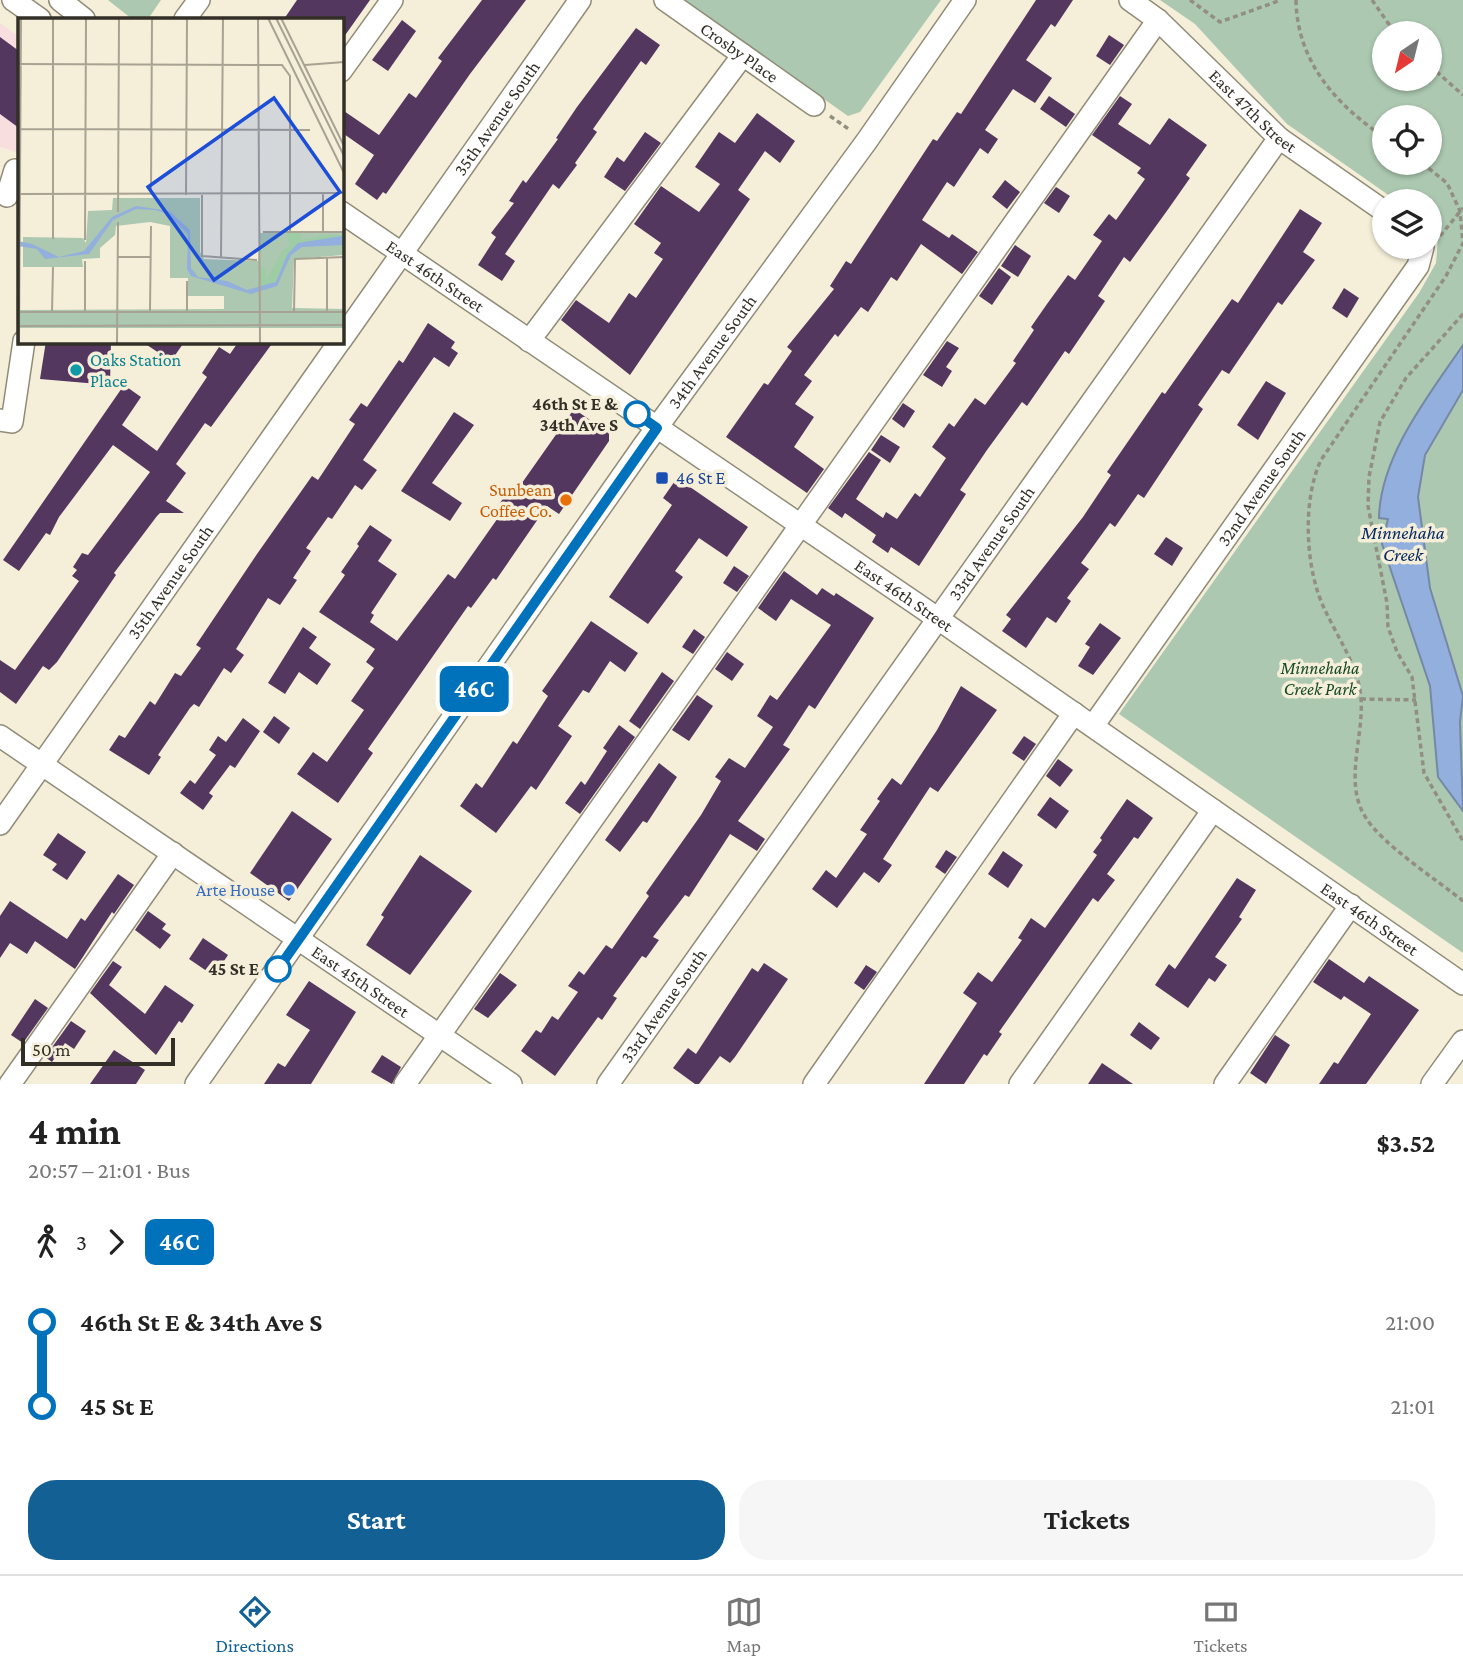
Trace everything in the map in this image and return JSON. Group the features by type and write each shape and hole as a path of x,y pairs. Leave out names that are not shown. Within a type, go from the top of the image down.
{"street":[{"path":"13,0 39,18"},
{"path":"60,0 83,18"},
{"path":"186,18 199,0"},
{"path":"343,68 392,0"},
{"name":"35th Avenue South","path":"343,338 580,0"},
{"name":"Crosby Place","path":"665,0 814,105"},
{"name":"34th Avenue South","path":"197,1084 657,428 866,142 965,0"},
{"name":"East 47th Street","path":"1129,0 1158,20 1279,138 1372,203"},
{"path":"405,1084 1158,20"},
{"path":"529,341 743,55"},
{"name":"33rd Avenue South","path":"608,1084 1279,138"},
{"path":"7,195 15,170 18,171"},
{"name":"East 46th Street","path":"343,213 1093,726 1463,984"},
{"name":"32nd Avenue South","path":"1093,726 1422,259"},
{"path":"0,420 12,422 24,343"},
{"name":"35th Avenue South","path":"0,824 340,343"},
{"path":"814,1084 1074,713"},
{"name":"East 45th Street","path":"0,736 511,1084"},
{"path":"1020,1084 1213,810"},
{"path":"9,1084 173,853"},
{"path":"1225,1084 1351,905"},
{"path":"1432,1084 1463,1041"}],"path":[{"path":"1189,0 1220,22 1281,0"},
{"path":"1296,0 1297,24 1305,53 1343,106 1372,128"},
{"path":"1372,0 1387,21"},
{"path":"1442,77 1463,95"},
{"path":"814,105 866,142"},
{"path":"1437,175 1447,183 1462,210 1463,243 1446,276 1321,460 1311,481 1308,502 1316,583 1323,607 1356,672 1361,699 1356,797 1367,820 1463,901"},
{"path":"1442,231 1462,210"},
{"path":"1463,314 1406,378 1380,422 1369,477 1368,506 1387,603 1388,627 1397,652 1412,677 1417,738 1424,773 1463,841"},
{"path":"1361,699 1416,701"}],"shaded area":[{"path":"0,23 18,36 18,153 0,147"}],"green space":[{"path":"108,0 161,0 149,18 131,18"},
{"path":"683,0 941,0 860,112 848,116"},
{"name":"Minnehaha Creek Park","path":"1160,0 1463,0 1463,953 1119,714 1419,293 1436,259 1442,259 1442,189 1380,189 1287,124 1195,24"}],"water":[{"name":"Minnehaha Creek","path":"1463,345 1463,390 1425,455 1418,497 1430,588 1463,696 1460,722 1463,811 1438,777 1430,686 1382,544 1388,519 1379,518 1388,472 1397,449 1422,405"}],"building":[{"path":"297,0 370,0 343,38 343,18 285,18"},
{"path":"482,0 526,0 470,74 386,194 383,192 377,200 355,184 374,155 343,133 343,110 379,135 409,93 416,98 442,61 438,58"},
{"path":"1036,0 1073,0 1055,27 1051,24 1026,60 1052,78 1035,103 1013,89 985,130 998,139 988,154 980,148 954,187 947,182 922,220 949,238 952,234 978,252 962,274 921,244 897,281 891,277 868,312 861,307 838,337 835,334 804,375 812,381 795,404 814,417 794,447 824,469 807,493 726,437 764,383 768,385 792,351 787,347 834,289 830,286 846,261 851,264 933,139 937,141 957,112 961,114"},
{"path":"402,20 416,31 388,71 372,60"},
{"path":"636,28 660,45 646,65 641,61 593,129 597,132 575,163 577,165 559,189 553,184 505,254 515,261 502,281 478,265 496,237 491,233 514,203 509,201 523,180 526,183 577,107"},
{"path":"1109,35 1124,45 1110,65 1096,56"},
{"path":"0,37 18,50 18,127 0,114"},
{"path":"1049,96 1075,114 1066,127 1040,109"},
{"path":"1120,96 1132,104 1118,124 1150,145 1169,118 1207,145 1186,175 1190,178 1169,208 1130,262 1124,257 1098,296 1105,301 1069,354 1065,351 1027,406 1022,402 987,450 960,490 966,494 919,566 891,547 888,553 872,542 876,535 845,513 842,518 828,508 869,452 881,460 856,499 883,518 886,512 897,519 915,493 920,497 946,458 932,447 949,423 954,427 975,398 985,405 1016,363 1013,361 1034,330 1031,327 1047,304 1068,275 1075,280 1102,241 1093,235 1109,214 1116,220 1145,179 1137,173 1141,168 1092,135"},
{"path":"757,113 795,141 780,163 765,151 738,190 750,199 630,375 561,320 576,300 609,323 629,293 636,298 663,259 654,253 661,243 634,224 661,186 699,212 720,184 695,167 719,132 735,143"},
{"path":"645,132 661,143 625,191 604,177 617,157 624,162"},
{"path":"1005,180 1020,192 1007,209 992,197"},
{"path":"1056,187 1070,196 1059,213 1044,203"},
{"path":"1300,209 1322,223 1303,252 1315,260 1282,305 1278,302 1229,374 1222,370 1198,405 1203,409 1144,498 1138,494 1115,527 1110,523 1081,563 1089,569 1067,598 1071,601 1056,623 1047,617 1026,648 1002,631 1011,619 1006,615 1083,517 1111,475 1107,472 1162,392 1165,394 1232,299 1238,303"},
{"path":"1015,245 1031,256 1018,277 1001,266"},
{"path":"999,268 1011,277 992,305 979,296"},
{"path":"1344,288 1359,298 1347,318 1332,308"},
{"path":"428,323 455,342 451,348 458,353 449,367 434,357 363,460 377,470 362,490 355,485 332,519 328,517 306,548 311,551 293,578 297,580 280,605 268,598 236,649 244,655 231,673 224,668 199,707 194,704 190,708 158,755 161,757 149,775 109,750 119,735 125,738 150,701 155,705 175,673 181,676 201,648 196,645 257,554 312,476 318,480 355,424 349,420 361,403 367,407 399,360 403,363"},
{"path":"947,341 959,348 946,367 952,371 942,387 923,375"},
{"name":"Oaks Station Place","path":"46,343 111,343 110,385 40,379"},
{"path":"144,343 184,343 171,361"},
{"path":"238,343 273,343 211,427 205,423 176,464 186,473 166,501 184,513 160,513 157,516 114,573 116,575 57,662 49,670 43,666 16,704 0,692 0,660 15,670 79,581 72,576 77,570 73,567 82,553 88,555 150,472 113,445 59,517 50,535 46,533 19,571 3,560 124,385 141,397 122,425 157,451 207,377 202,373 219,347 230,354"},
{"path":"1266,381 1286,393 1258,440 1237,425"},
{"path":"903,403 915,411 904,428 892,419"},
{"path":"574,409 609,433 609,441 559,514 547,506 496,580 493,578 471,608 468,606 368,749 373,753 338,803 297,774 313,752 327,762 364,710 351,701 374,668 366,662 375,649 319,612 345,575 341,572 359,546 357,544 370,525 392,540 378,561 397,574 371,613 374,615 370,622 397,641 448,574 455,579 500,515 494,511 505,496 510,500"},
{"path":"454,412 474,425 432,483 462,503 450,521 401,491"},
{"path":"881,435 900,447 890,463 871,450"},
{"path":"677,478 748,527 727,557 699,538 675,571 683,577 648,624 609,597 672,505 663,498"},
{"path":"1166,537 1183,548 1172,566 1154,554"},
{"path":"734,566 749,576 737,592 723,583"},
{"path":"784,571 817,595 822,588 834,596 836,593 874,618 815,709 809,705 783,745 790,749 738,821 765,839 757,851 730,834 689,897 685,895 653,937 659,940 646,958 642,956 613,996 617,998 602,1020 598,1017 555,1076 521,1051 536,1030 541,1033 552,1016 558,1020 578,992 568,986 579,971 584,975 606,945 612,949 649,896 646,893 701,815 721,781 715,777 729,758 745,768 773,727 757,716 770,695 777,700 831,625 791,599 776,621 758,608"},
{"path":"591,621 638,653 625,672 610,661 589,693 583,690 558,726 572,736 536,790 531,786 496,833 460,806 476,783 482,788 513,741 517,744 548,696 542,691"},
{"path":"1100,623 1121,638 1093,675 1078,666 1090,647 1085,644"},
{"path":"303,627 317,637 309,648 331,664 317,685 299,672 285,694 268,683"},
{"path":"694,629 705,637 693,654 682,647"},
{"path":"727,652 744,664 732,681 715,669"},
{"path":"662,672 674,681 640,729 629,721"},
{"path":"961,686 997,710 938,792 930,787 883,859 892,865 879,883 864,872 837,908 812,889 826,870 836,878 867,834 860,830 880,801 877,799 892,778 901,785 937,730"},
{"path":"697,695 713,706 689,741 672,730"},
{"path":"274,716 290,728 279,744 263,732"},
{"path":"243,718 260,731 235,768 230,765 209,793 213,796 203,810 180,793 190,780 195,784 216,755 209,750 218,736 226,742"},
{"path":"619,725 635,737 580,814 565,803 581,781 585,785 607,751 603,748"},
{"path":"1024,736 1036,744 1024,761 1012,753"},
{"path":"1058,759 1073,770 1060,787 1046,776"},
{"path":"659,763 677,777 647,823 643,821 620,852 605,840"},
{"path":"1050,797 1069,811 1056,829 1037,815"},
{"path":"1127,799 1153,818 1138,839 1134,837 1107,874 1115,880 1098,902 1093,898 999,1032 1002,1034 987,1056 984,1054 964,1084 924,1084 977,1003 963,993 978,972 992,982 1022,940 1018,938 1031,918 1045,928 1097,855 1093,852 1102,840 1100,838"},
{"path":"292,811 332,839 289,901 250,873"},
{"path":"58,833 86,852 67,880 52,870 57,864 43,855"},
{"path":"946,850 957,857 945,874 935,867"},
{"path":"1003,851 1023,865 1008,888 988,874"},
{"path":"420,855 472,891 410,975 366,945 384,917 381,915"},
{"path":"118,874 134,885 114,914 112,912 75,969 35,941 27,954 10,943 0,958 0,916 10,901 67,939 81,918 85,921"},
{"path":"1237,878 1256,890 1239,917 1242,919 1215,957 1227,965 1215,982 1209,978 1188,1008 1155,985 1169,964 1175,969"},
{"path":"148,911 166,924 162,929 171,935 160,949 135,930"},
{"path":"203,938 228,955 214,976 189,959"},
{"path":"1329,959 1364,983 1369,976 1419,1010 1366,1084 1319,1084 1334,1062 1338,1064 1371,1014 1344,996 1341,1000 1313,982"},
{"path":"113,961 122,967 109,985 145,1014 165,985 194,1005 182,1023 179,1021 156,1055 90,993"},
{"path":"764,963 788,979 730,1063 720,1056 699,1084 695,1084 673,1068 688,1048 696,1054 752,968 758,972"},
{"path":"866,965 877,972 864,990 854,983"},
{"path":"500,973 517,985 488,1018 474,1009"},
{"path":"309,981 356,1012 311,1084 264,1084 278,1063 285,1067 310,1030 286,1015"},
{"path":"35,999 48,1008 23,1043 11,1035"},
{"path":"71,1021 86,1031 74,1049 65,1043 52,1062 45,1057"},
{"path":"1139,1022 1160,1038 1151,1050 1130,1035"},
{"path":"1275,1035 1290,1045 1266,1084 1250,1073"},
{"path":"114,1050 145,1070 136,1084 90,1084"},
{"path":"382,1055 401,1067 392,1084 371,1072"},
{"path":"1102,1063 1133,1084 1088,1084"}],"bus line":[{"name":"46C","path":"278,969 657,428 637,414"}],"place":[{"name":"Oaks Station Place","path":"76,370"},
{"name":"46th St E & 34th Ave S","path":"637,414"},
{"name":"46 St E","path":"662,478"},
{"name":"Sunbean Coffee Co.","path":"566,500"},
{"name":"Arte House","path":"289,890"},
{"name":"45 St E","path":"278,969"}]}
